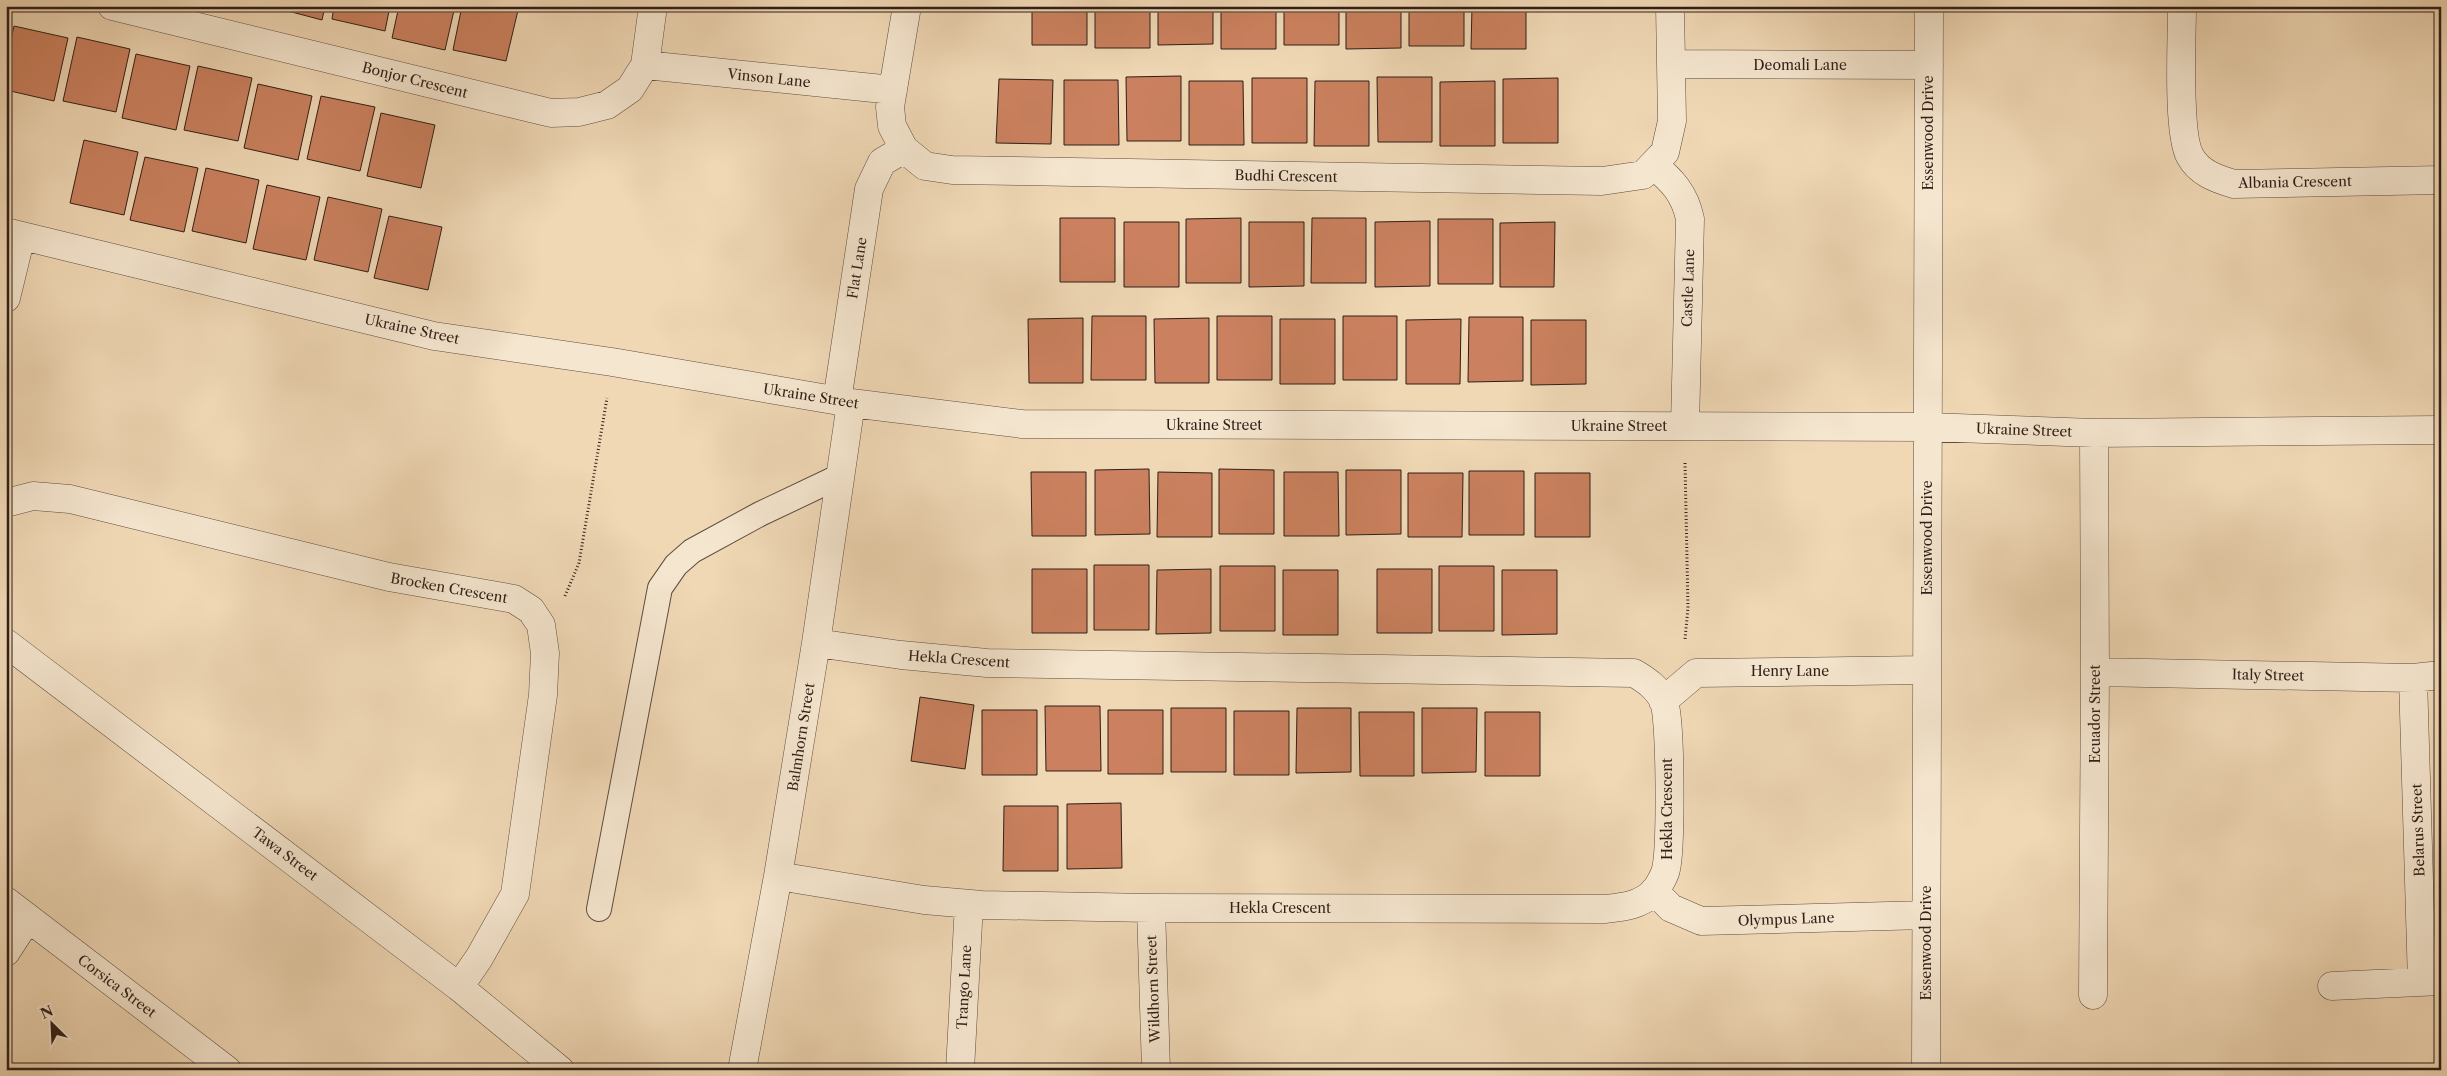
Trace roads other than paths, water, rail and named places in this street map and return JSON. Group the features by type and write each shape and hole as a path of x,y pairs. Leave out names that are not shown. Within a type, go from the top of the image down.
{"street":[{"name":"Bonjor Crescent","path":"112,6 551,113 579,112 607,105 630,89 645,65 652,6"},
{"name":"Budhi Crescent","path":"907,6 892,90 890,107 892,126 904,149 925,166 952,170 1602,181 1643,175 1665,152 1672,121 1670,6"},
{"name":"Essenwood Drive","path":"1926,1070 1929,6"},
{"name":"Albania Crescent","path":"2182,6 2183,133 2190,157 2208,176 2234,184 2441,180"},
{"name":"Deomali Lane","path":"1671,64 1929,65"},
{"name":"Vinson Lane","path":"645,65 892,90"},
{"name":"Flat Lane","path":"844,402 869,189 882,162 904,149"},
{"name":"Castle Lane","path":"1652,165 1673,181 1687,203 1690,219 1684,426"},
{"name":"Ukraine Street","path":"14,234 434,336 612,362 844,402 1022,424 1928,427 2094,433 2441,430"},
{"path":"6,298 14,234"},
{"name":"Balmhorn Street","path":"742,1070 778,876 816,643 840,476 844,402"},
{"name":"Ecuador Street","path":"2093,995 2094,433"},
{"name":"Brocken Crescent","path":"6,503 33,496 70,499 389,578 514,599 531,610 541,626 545,653 543,695 515,894 479,958 459,987"},
{"name":"Tawa Street","path":"6,642 459,987 560,1070"},
{"name":"Hekla Crescent","path":"778,876 924,900 969,904 1151,908 1605,909 1635,905 1654,892 1666,870 1668,849 1667,723 1657,692 1634,673 987,663 902,655 816,643"},
{"name":"Henry Lane","path":"1657,692 1696,673 1927,670"},
{"name":"Italy Street","path":"2095,672 2413,678 2441,674"},
{"name":"Belarus Street","path":"2413,678 2431,982"},
{"name":"Olympus Lane","path":"1654,892 1671,908 1701,921 1926,915"},
{"name":"Corsica Street","path":"6,902 221,1068"},
{"name":"Trango Lane","path":"960,1070 969,904"},
{"name":"Wildhorn Street","path":"1151,908 1156,1070"},
{"path":"6,952 28,918"},
{"path":"2332,986 2431,982"}],"lane":[{"path":"599,909 660,588 676,565 692,551 760,514 840,476"}]}
